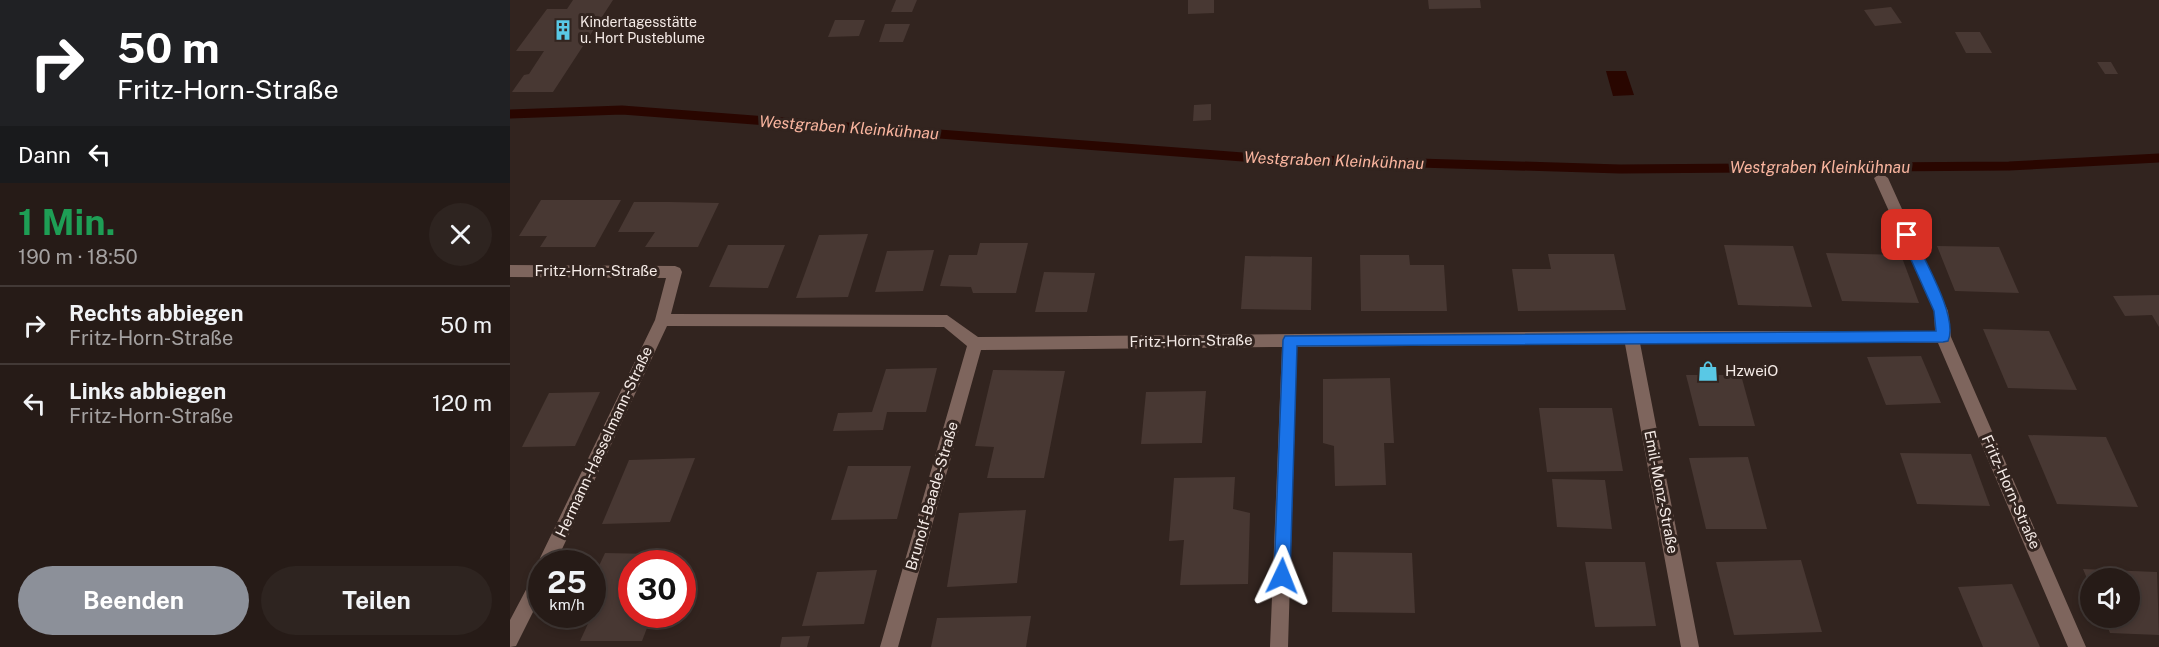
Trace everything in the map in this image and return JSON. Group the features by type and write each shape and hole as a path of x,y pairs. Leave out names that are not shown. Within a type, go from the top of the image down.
{"street":[{"name":"Fritz-Horn-Straße","path":"1881,178 1941,311 1943,337 2077,647"},
{"name":"Fritz-Horn-Straße","path":"510,271 675,272 662,320"},
{"path":"662,320 947,321 975,344"},
{"name":"Hermann-Hasselmann-Straße","path":"553,550 662,320"},
{"name":"Fritz-Horn-Straße","path":"975,344 1631,337 1943,337"},
{"name":"Emil-Monz-Straße","path":"1631,337 1690,647"},
{"path":"1279,647 1290,340"},
{"name":"Brunolf-Baade-Straße","path":"889,647 975,344"},
{"path":"510,640 528,603"}],"shaded area":[{"path":"1606,71 1626,71 1634,95 1613,96"}],"building":[{"name":"Kindertagesstätte u. Hort Pusteblume","path":"573,0 613,0 553,92 512,92 524,75 529,74 544,51 516,51 547,9 567,9"},
{"path":"896,0 917,0 912,12 891,12"},
{"path":"1188,0 1214,0 1214,13 1188,14"},
{"path":"1428,0 1480,0 1481,8 1429,9"},
{"path":"1891,7 1902,23 1875,26 1864,10"},
{"path":"835,20 865,20 859,36 828,37"},
{"path":"885,24 910,24 903,42 879,42"},
{"path":"1955,32 1980,32 1992,53 1966,53"},
{"path":"2097,62 2111,62 2118,74 2105,74"},
{"path":"1211,104 1211,120 1193,121 1194,105"},
{"path":"541,200 621,200 595,247 540,247 547,236 519,236"},
{"path":"634,202 719,203 698,247 645,247 655,232 618,232"},
{"path":"868,234 848,297 796,298 819,235"},
{"path":"980,243 1028,243 1016,293 973,293 971,287 940,286 949,255 977,255"},
{"path":"728,245 785,245 768,288 709,287"},
{"path":"1724,245 1793,246 1812,307 1738,305"},
{"path":"1937,246 1999,247 2019,293 1955,291"},
{"path":"934,250 923,291 875,292 887,251"},
{"path":"1826,253 1901,255 1919,303 1842,301"},
{"path":"1548,254 1614,254 1626,310 1518,311 1512,269 1551,269"},
{"path":"1360,255 1409,255 1410,265 1444,265 1447,311 1361,311"},
{"path":"1245,256 1312,257 1311,310 1241,309"},
{"path":"1044,272 1095,273 1087,312 1035,312"},
{"path":"2159,295 2159,327 2152,315 2125,316 2113,296"},
{"path":"1983,329 2049,331 2077,390 2008,388"},
{"path":"1921,356 1941,403 1886,405 1867,357"},
{"path":"937,368 926,412 887,412 883,430 833,431 838,413 872,412 886,369"},
{"path":"993,370 1065,371 1044,478 987,478 994,447 975,446"},
{"path":"1686,375 1741,375 1755,426 1699,426"},
{"path":"1390,378 1394,443 1384,443 1386,485 1335,486 1334,446 1323,443 1323,379"},
{"path":"1206,391 1202,443 1141,444 1146,392"},
{"path":"600,392 575,446 522,447 549,393"},
{"path":"1539,408 1612,408 1623,471 1547,472"},
{"path":"2028,435 2106,437 2138,507 2057,504"},
{"path":"1900,453 1971,454 1990,506 1917,504"},
{"path":"1748,457 1767,529 1706,529 1689,458"},
{"path":"695,458 670,522 602,524 629,460"},
{"path":"848,466 911,466 897,519 831,520"},
{"path":"1235,477 1233,509 1250,513 1248,584 1180,585 1184,540 1169,541 1174,478"},
{"path":"1552,479 1605,480 1612,529 1557,527"},
{"path":"1026,510 1017,583 947,587 959,513"},
{"path":"1333,552 1412,553 1415,613 1332,612"},
{"path":"606,553 618,553 618,628 647,628 642,641 580,641 586,628 606,628"},
{"path":"1801,560 1822,632 1734,635 1716,562"},
{"path":"1585,562 1645,562 1656,626 1595,627"},
{"path":"877,570 864,624 802,626 817,572"},
{"path":"2140,571 2157,572 2159,635 2110,633 2108,628 2140,628"},
{"path":"2012,584 2040,647 1983,647 1958,587"},
{"path":"1031,616 1026,647 931,647 937,618"},
{"path":"810,636 807,647 780,647 782,637"}],"waterway":[{"name":"Westgraben Kleinkühnau","path":"510,114 622,110 1256,158 1620,169 2009,166 2159,158"}],"place":[{"name":"Kindertagesstätte u. Hort Pusteblume","path":"563,30"},
{"name":"HzweiO","path":"1708,371"}],"route":[{"path":"1282,576 1290,340 1943,337 1941,311 1907,235"}]}
